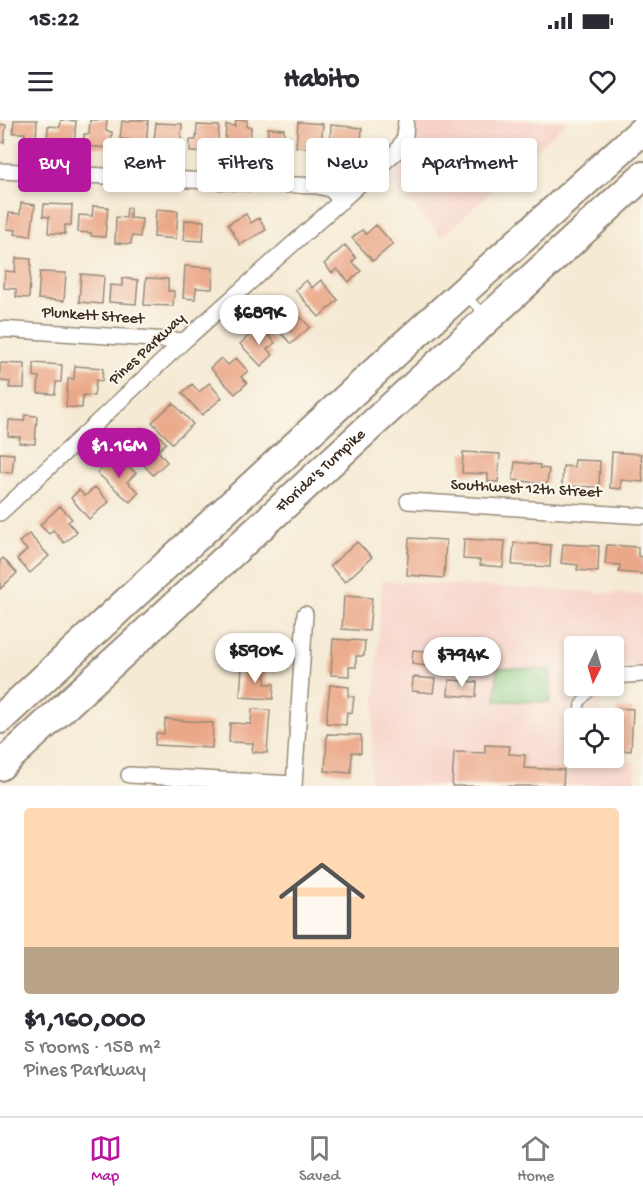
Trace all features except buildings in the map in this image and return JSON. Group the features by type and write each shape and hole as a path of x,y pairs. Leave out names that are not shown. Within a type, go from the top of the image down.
{"highway":[{"path":"0,719 463,292 643,130"},
{"name":"Florida's Turnpike","path":"0,766 643,176"}],"street":[{"name":"Pines Parkway","path":"0,513 184,341 397,151 405,137 406,120"},
{"path":"0,171 317,186 330,189 342,201"},
{"name":"Plunkett Street","path":"0,329 184,341"},
{"name":"Southwest 12th Street","path":"408,501 643,516"},
{"path":"129,774 294,785 304,614"},
{"path":"624,675 643,674"}],"lane":[{"path":"463,292 487,318"}],"shaded area":[{"path":"417,120 568,120 537,149 537,138 416,138"},
{"path":"401,166 401,192 490,192 442,237 390,180"},
{"path":"382,581 643,595 642,667 624,666 624,636 564,636 564,696 600,696 599,708 564,708 564,768 624,768 624,761 636,762 635,786 370,786"}],"green space":[{"path":"497,668 551,670 550,702 496,701"}]}
